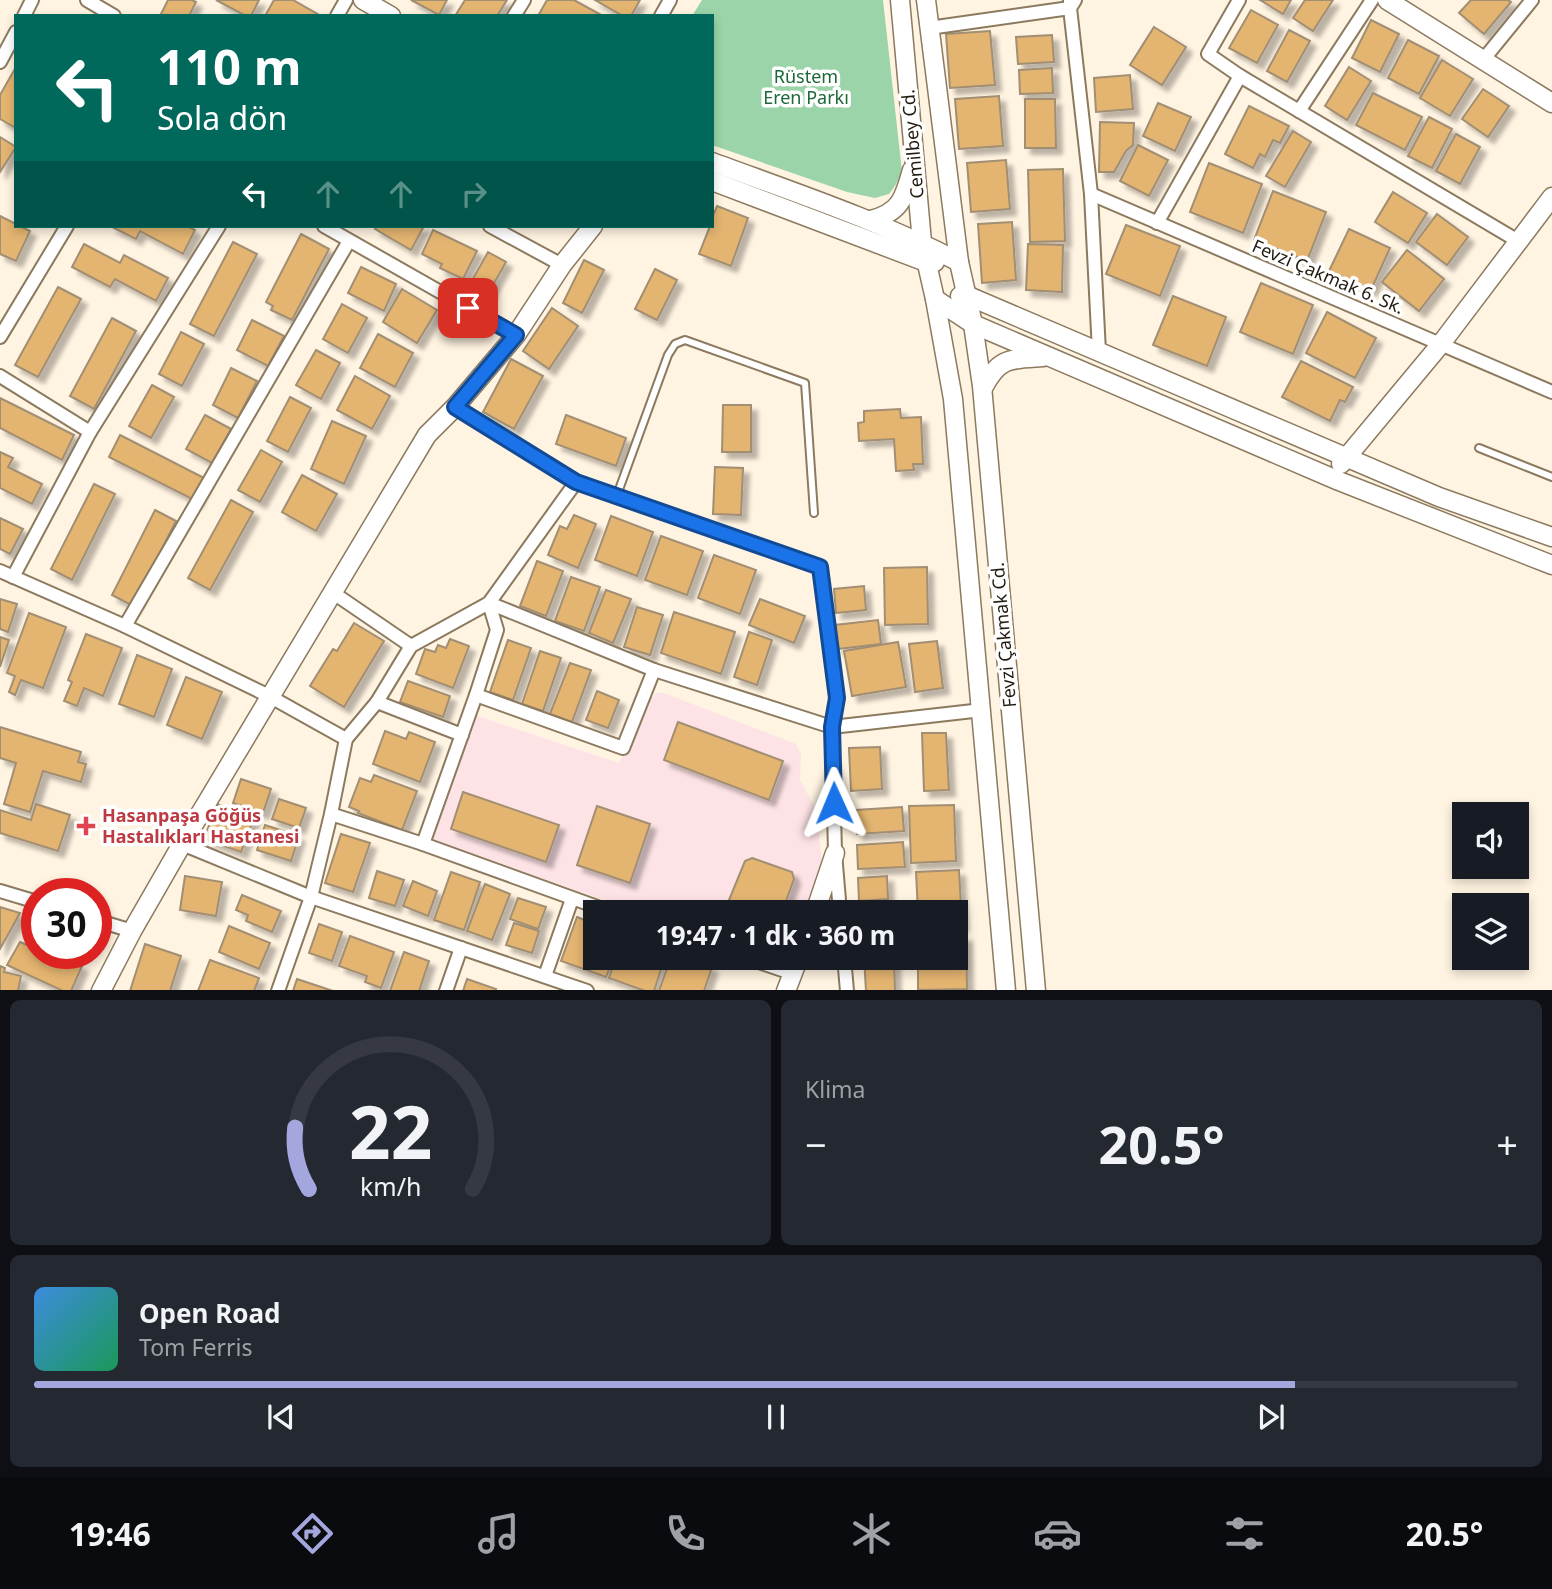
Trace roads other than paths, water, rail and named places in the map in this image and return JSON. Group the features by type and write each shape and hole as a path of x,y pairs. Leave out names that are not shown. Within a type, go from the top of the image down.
{"street":[{"path":"87,0 111,14"},
{"path":"363,0 388,14"},
{"name":"Cemilbey Cd.","path":"900,0 922,243 934,293"},
{"name":"Cemilbey Cd.","path":"926,0 964,288"},
{"path":"1239,0 1208,54 1518,241"},
{"path":"1299,111 1372,0"},
{"path":"1387,0 1552,103"},
{"path":"1482,60 1532,0"},
{"path":"929,28 1072,3 1091,194 1099,352"},
{"path":"0,62 8,43"},
{"path":"1157,223 1241,76"},
{"path":"871,220 886,216 898,206 907,187 914,161"},
{"path":"714,163 871,220 959,262"},
{"path":"714,182 926,262 959,262"},
{"name":"Fevzi Çakmak 6. Sk.","path":"1091,194 1552,393"},
{"path":"1330,477 1440,345 1552,197"},
{"path":"0,337 66,228"},
{"path":"13,577 90,432 218,228"},
{"path":"327,228 516,335"},
{"path":"494,228 562,265"},
{"path":"101,990 182,844 427,435 455,407 516,335 562,265 591,228"},
{"path":"125,626 349,241"},
{"path":"934,293 964,288 1099,352 1439,497 1552,537"},
{"name":"Fevzi Çakmak Cd.","path":"964,288 973,324 983,388 1036,990"},
{"path":"934,293 973,324 1330,477 1552,565"},
{"name":"Fevzi Çakmak Cd.","path":"934,293 953,399 1006,990"},
{"path":"983,388 992,371 1002,364 1016,359 1048,356"},
{"path":"0,376 90,432"},
{"path":"455,407 576,482 820,567 837,698 832,727 839,900"},
{"path":"278,990 311,897 346,739 377,702 411,646 489,603 576,482"},
{"path":"0,571 125,626 269,696 346,739"},
{"path":"332,592 411,646"},
{"path":"489,603 654,670 832,727 982,710"},
{"path":"423,844 497,630 489,603"},
{"path":"476,695 623,748 654,670"},
{"path":"377,702 462,735"},
{"path":"331,814 423,844 583,903"},
{"path":"182,844 311,897 587,990"},
{"path":"819,900 835,853"},
{"path":"0,891 21,897"},
{"path":"545,976 572,899"},
{"path":"112,924 132,930"},
{"path":"446,990 461,948"},
{"path":"845,970 847,990"}],"lane":[{"path":"617,495 668,355 675,344 685,340 805,383 814,513"},
{"path":"1479,448 1552,477"}],"place":[{"name":"Hasanpaşa Göğüs Hastalıkları Hastanesi","path":"86,826"}],"park label":[{"name":"Rüstem Eren Parkı","path":"806,87"}]}
